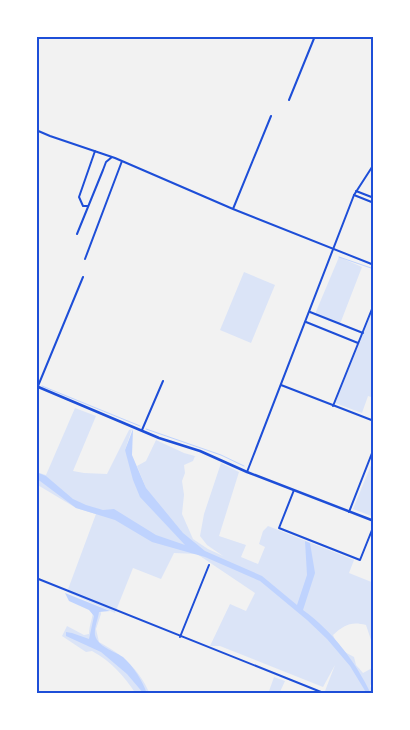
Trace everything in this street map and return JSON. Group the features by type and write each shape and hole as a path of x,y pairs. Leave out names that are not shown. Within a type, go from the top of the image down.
{"main road":[{"path":"37,386 159,438 200,451 374,523"}],"street":[{"path":"289,100 315,36"},
{"path":"233,209 271,116"},
{"path":"36,130 112,157 233,209 374,265"},
{"path":"88,206 83,206 79,197 95,151"},
{"path":"77,234 106,162 112,157"},
{"path":"85,258 122,161"},
{"path":"247,472 354,195 374,164"},
{"path":"356,191 374,198"},
{"path":"354,195 374,203"},
{"path":"37,386 82,277"},
{"path":"333,406 374,304"},
{"path":"310,312 363,332"},
{"path":"306,322 358,344"},
{"path":"142,430 163,381"},
{"path":"281,386 374,420"},
{"path":"349,512 374,448"},
{"path":"294,490 279,528 360,560 374,523"},
{"path":"180,637 209,565"},
{"path":"36,578 326,694"}],"shaded area":[{"path":"339,257 362,267 340,324 315,314"},
{"path":"244,272 275,285 251,343 220,330"},
{"path":"374,307 374,398 368,396 362,413 335,403"},
{"path":"75,408 96,416 73,471 107,474 129,430 132,429 125,450 146,488 137,466 146,461 156,440 195,456 193,461 184,465 182,514 193,539 208,549 223,556 207,545 200,536 204,514 221,463 239,472 219,536 246,545 241,557 258,564 265,547 259,544 263,531 268,526 354,560 349,573 374,583 374,649 366,625 356,623 348,625 333,635 339,649 354,657 356,665 363,673 374,667 374,678 370,686 374,694 332,694 325,691 335,665 323,687 220,646 210,646 230,604 246,611 255,593 197,554 174,553 161,579 133,568 115,613 67,592 96,514 76,508 36,484 36,472 46,475"},
{"path":"374,458 374,517 353,509"},
{"path":"100,609 101,614 96,629 99,642 116,652 135,670 150,694 136,694 122,675 106,660 92,651 86,652 62,636 67,626 84,635 89,634 93,610"},
{"path":"274,677 285,681 279,694 268,694"}],"water":[{"path":"133,429 132,455 146,488 183,533 205,551 262,576 297,605 307,575 305,541 310,543 315,573 303,610 324,627 351,659 371,694 367,694 350,666 327,639 260,581 205,557 152,542 115,520 76,508 36,478 36,472 46,476 73,499 103,510 114,509 156,535 185,545 140,497 125,450"},
{"path":"65,593 110,611 99,612 95,635 99,643 127,661 134,669 147,694 144,694 127,674 101,652 66,636 66,632 89,639 94,616 89,610 69,601"}],"waterway":[{"path":"339,257 374,269"},
{"path":"42,386 140,426"},
{"path":"146,429 221,455 244,466"}]}
